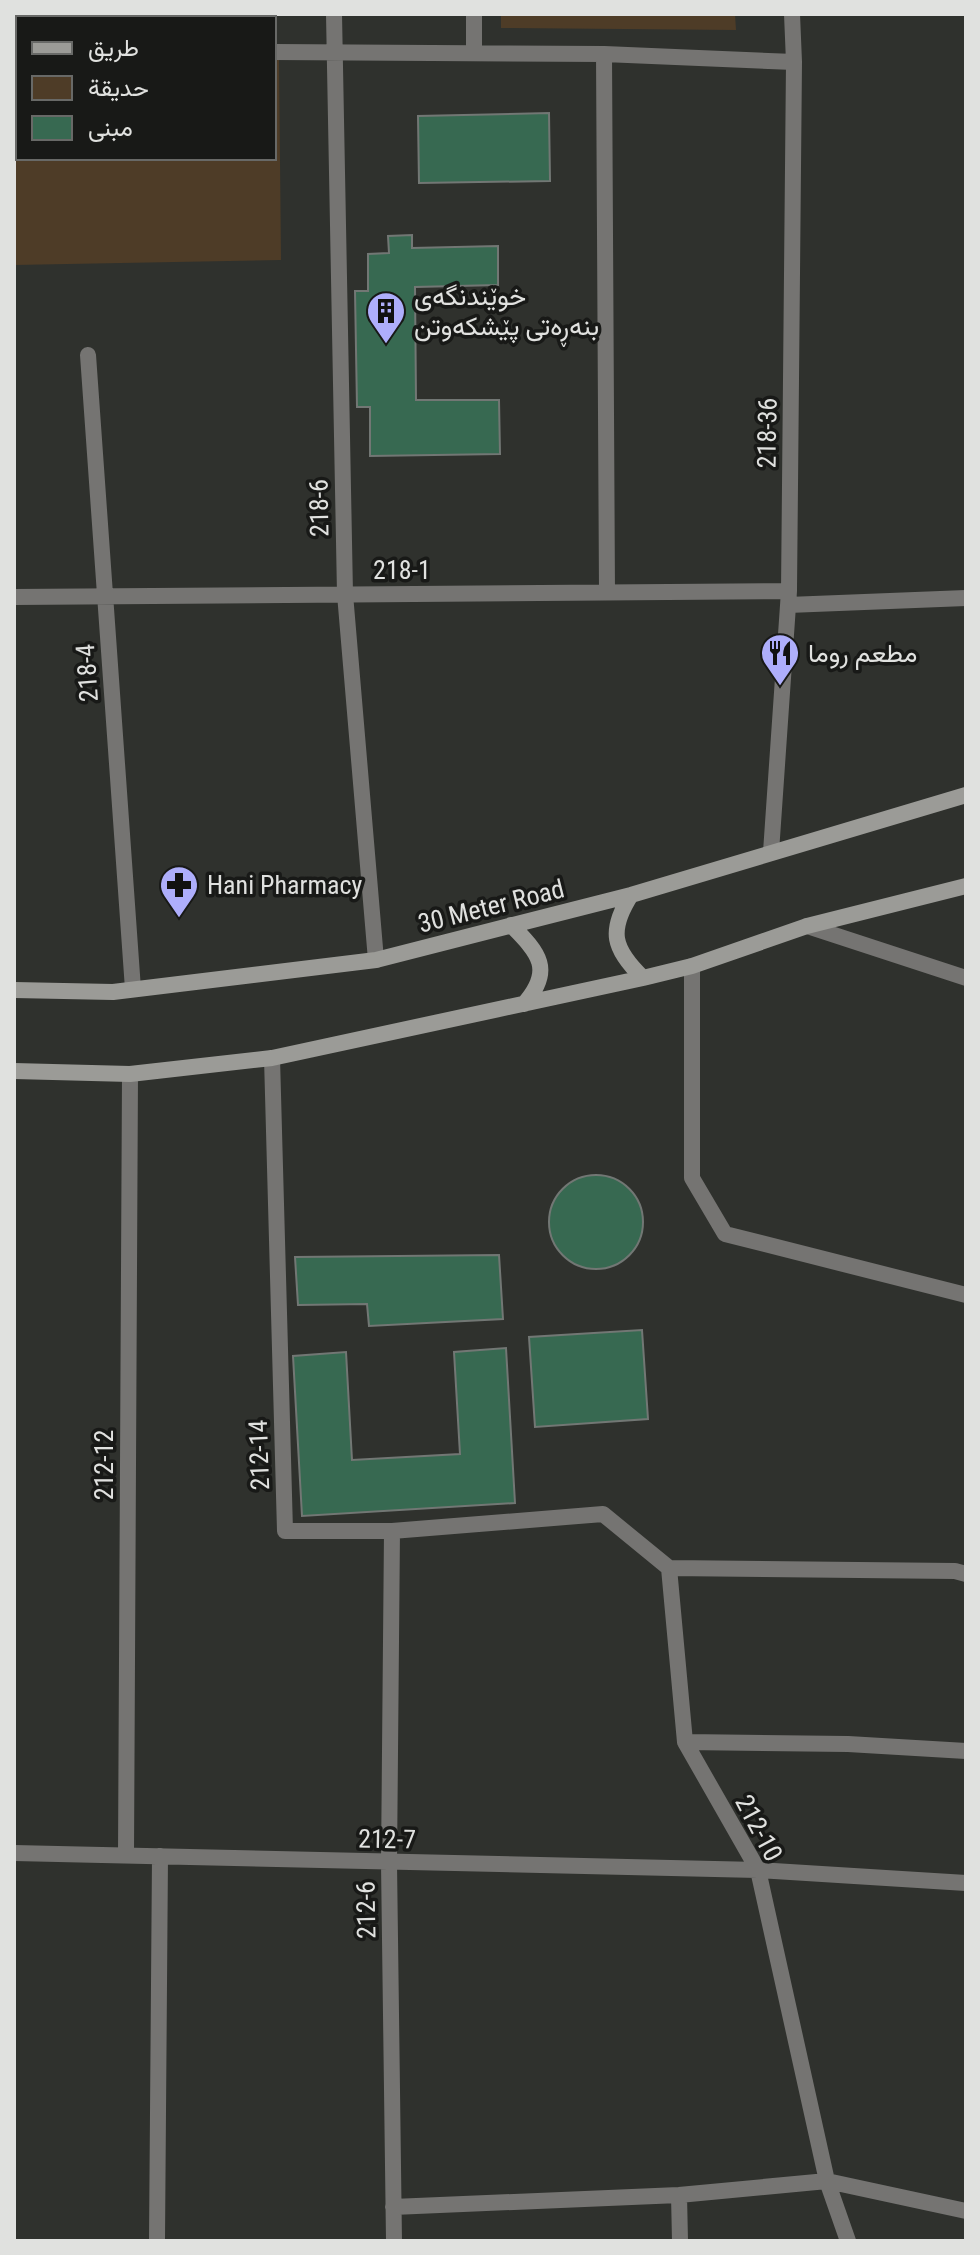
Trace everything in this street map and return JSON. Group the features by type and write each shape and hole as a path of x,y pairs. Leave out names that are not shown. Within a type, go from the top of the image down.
{"main road":[{"name":"30 Meter Road","path":"14,990 113,992 376,960 631,895 966,795"},
{"path":"14,1071 130,1074 272,1058 692,966 807,926 966,886"},
{"path":"631,895 618,915 618,948 626,962 643,978"},
{"path":"511,925 534,949 540,961 542,977 536,991 524,1004"}],"street":[{"name":"218-6","path":"334,14 345,594 376,960"},
{"path":"474,14 474,52"},
{"name":"218-36","path":"771,852 789,598 792,14"},
{"path":"276,52 604,54 794,62"},
{"path":"604,54 607,592"},
{"name":"218-4","path":"88,355 133,989"},
{"name":"218-1","path":"14,597 607,592 789,598 966,598"},
{"path":"807,926 966,978"},
{"path":"692,966 692,1178 725,1234 966,1295"},
{"name":"212-14","path":"272,1058 285,1531 392,1531 603,1514 669,1568"},
{"name":"212-12","path":"126,1855 130,1074"},
{"name":"212-6","path":"392,1531 389,1863 394,2241"},
{"path":"669,1568 955,1571 966,1574"},
{"name":"212-10","path":"669,1568 685,1742 758,1870 827,2181 848,2241"},
{"path":"685,1742 848,1744 966,1751"},
{"name":"212-7","path":"14,1853 758,1870 966,1883"},
{"path":"157,2241 160,1856"},
{"path":"393,2207 679,2195 827,2181 966,2211"},
{"path":"679,2195 680,2241"}],"green space":[{"path":"501,14 735,14 736,30 501,28"},
{"path":"276,58 279,58 281,260 14,265 14,63 16,160 276,160"}],"building":[{"path":"549,113 550,181 419,183 418,116"},
{"name":"خوێندنگەی بنەڕەتی پێشکەوتن","path":"412,235 412,248 498,246 498,285 415,287 416,400 499,400 500,454 370,456 370,407 357,407 355,291 368,291 368,254 389,253 388,236"},
{"path":"596,1175 614,1179 629,1189 639,1204 643,1222 639,1240 629,1255 614,1265 596,1269 578,1265 563,1255 553,1240 549,1222 553,1204 563,1189 578,1179"},
{"path":"499,1255 503,1319 369,1326 367,1304 298,1305 295,1257"},
{"path":"642,1330 648,1419 535,1427 529,1337"},
{"path":"506,1348 515,1503 302,1516 293,1356 346,1352 352,1460 460,1454 454,1352"}],"place":[{"name":"خوێندنگەی بنەڕەتی پێشکەوتن","path":"386,345"},
{"name":"مطعم روما","path":"780,687"},
{"name":"Hani Pharmacy","path":"179,919"}]}
